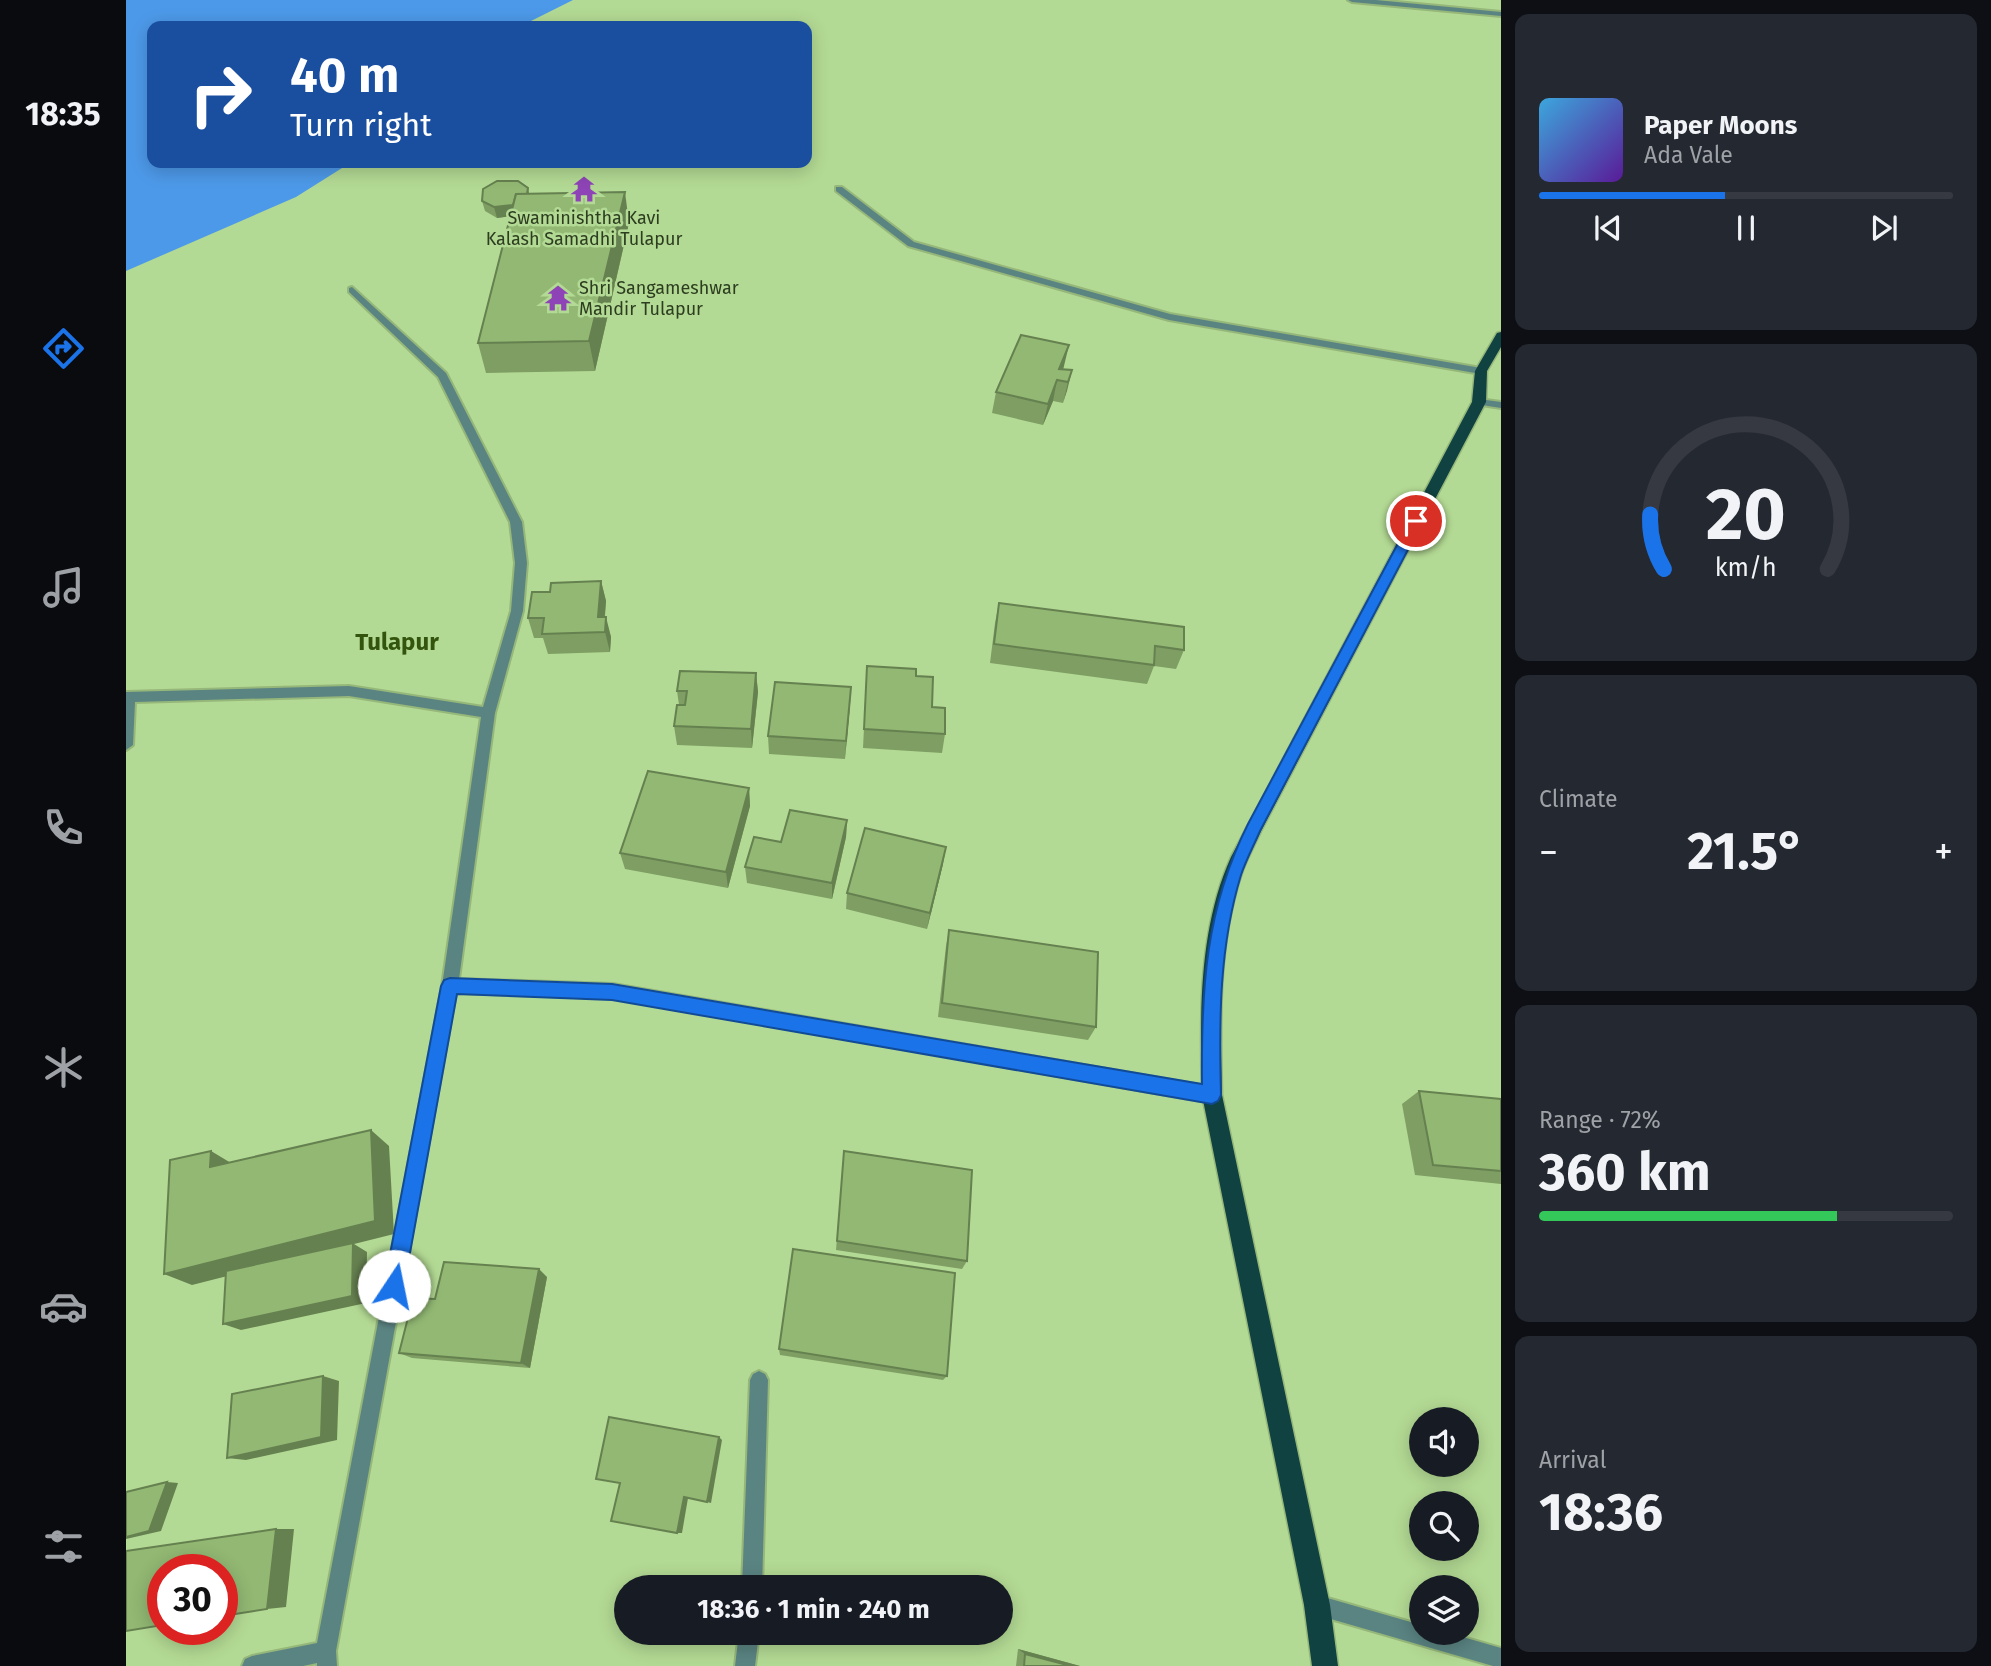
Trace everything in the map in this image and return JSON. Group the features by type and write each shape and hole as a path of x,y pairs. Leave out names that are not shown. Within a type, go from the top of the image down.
{"main road":[{"path":"1325,1666 1317,1605 1212,1095 1210,1009 1219,932 1233,874 1253,829 1479,402 1481,371 1501,336"}],"street":[{"path":"1352,0 1501,14"},
{"path":"839,189 911,244 1169,317 1481,371"},
{"path":"252,1666 326,1658 450,986 488,713 517,611 521,562 516,522 442,375 352,290"},
{"path":"1479,402 1501,405"},
{"path":"126,745 127,696 349,691 488,713"},
{"path":"450,986 612,992 1212,1095"},
{"path":"752,1575 759,1380"},
{"path":"1317,1605 1501,1658"},
{"path":"745,1666 748,1645"}],"water":[{"path":"126,0 573,0 531,21 147,21 147,168 342,168 296,197 126,271"}],"building":[{"path":"497,181 518,181 528,188 527,194 516,194 513,205 494,207 482,201 483,189"},
{"name":"Shri Sangameshwar Mandir Tulapur","path":"625,192 589,341 478,343 516,194"},
{"path":"1021,335 1069,345 1059,369 1072,370 1068,382 1057,380 1048,404 996,392"},
{"path":"601,581 598,617 606,617 605,632 542,634 544,618 528,618 532,592 550,592 551,583"},
{"path":"999,603 1184,627 1184,650 1155,646 1154,665 994,644"},
{"path":"867,666 916,669 916,676 933,677 932,707 945,708 945,734 864,729"},
{"path":"680,671 756,673 751,729 674,726 677,705 685,705 687,691 677,691"},
{"path":"775,682 851,687 846,741 768,736"},
{"path":"648,771 749,788 726,872 620,853"},
{"path":"790,810 847,820 832,883 745,867 754,837 781,842"},
{"path":"865,828 946,847 930,913 847,893"},
{"path":"949,930 1098,952 1096,1027 942,1003"},
{"path":"1419,1091 1501,1099 1501,1171 1433,1165"},
{"path":"371,1130 375,1221 164,1274 170,1160 211,1151 210,1167"},
{"path":"844,1151 972,1170 967,1261 837,1241"},
{"path":"353,1243 352,1296 223,1324 226,1271"},
{"path":"793,1249 955,1273 947,1376 779,1349"},
{"path":"444,1262 539,1269 521,1363 399,1353 413,1298 435,1299"},
{"path":"323,1376 321,1437 227,1458 232,1394"},
{"path":"609,1417 719,1437 707,1502 684,1497 677,1533 611,1521 620,1483 596,1479"},
{"path":"167,1482 149,1531 126,1537 126,1492"},
{"path":"276,1529 267,1609 238,1614 238,1554 147,1554 147,1628 126,1631 126,1551"},
{"path":"1025,1654 1071,1666 1024,1666"}],"place":[{"name":"Swaminishtha Kavi Kalash Samadhi Tulapur","path":"584,189"},
{"name":"Shri Sangameshwar Mandir Tulapur","path":"558,298"}],"district":[{"name":"Tulapur","path":"397,642"}],"route":[{"path":"394,1286 450,986 612,992 1212,1095 1210,1009 1219,932 1233,874 1253,829 1416,521"}]}
